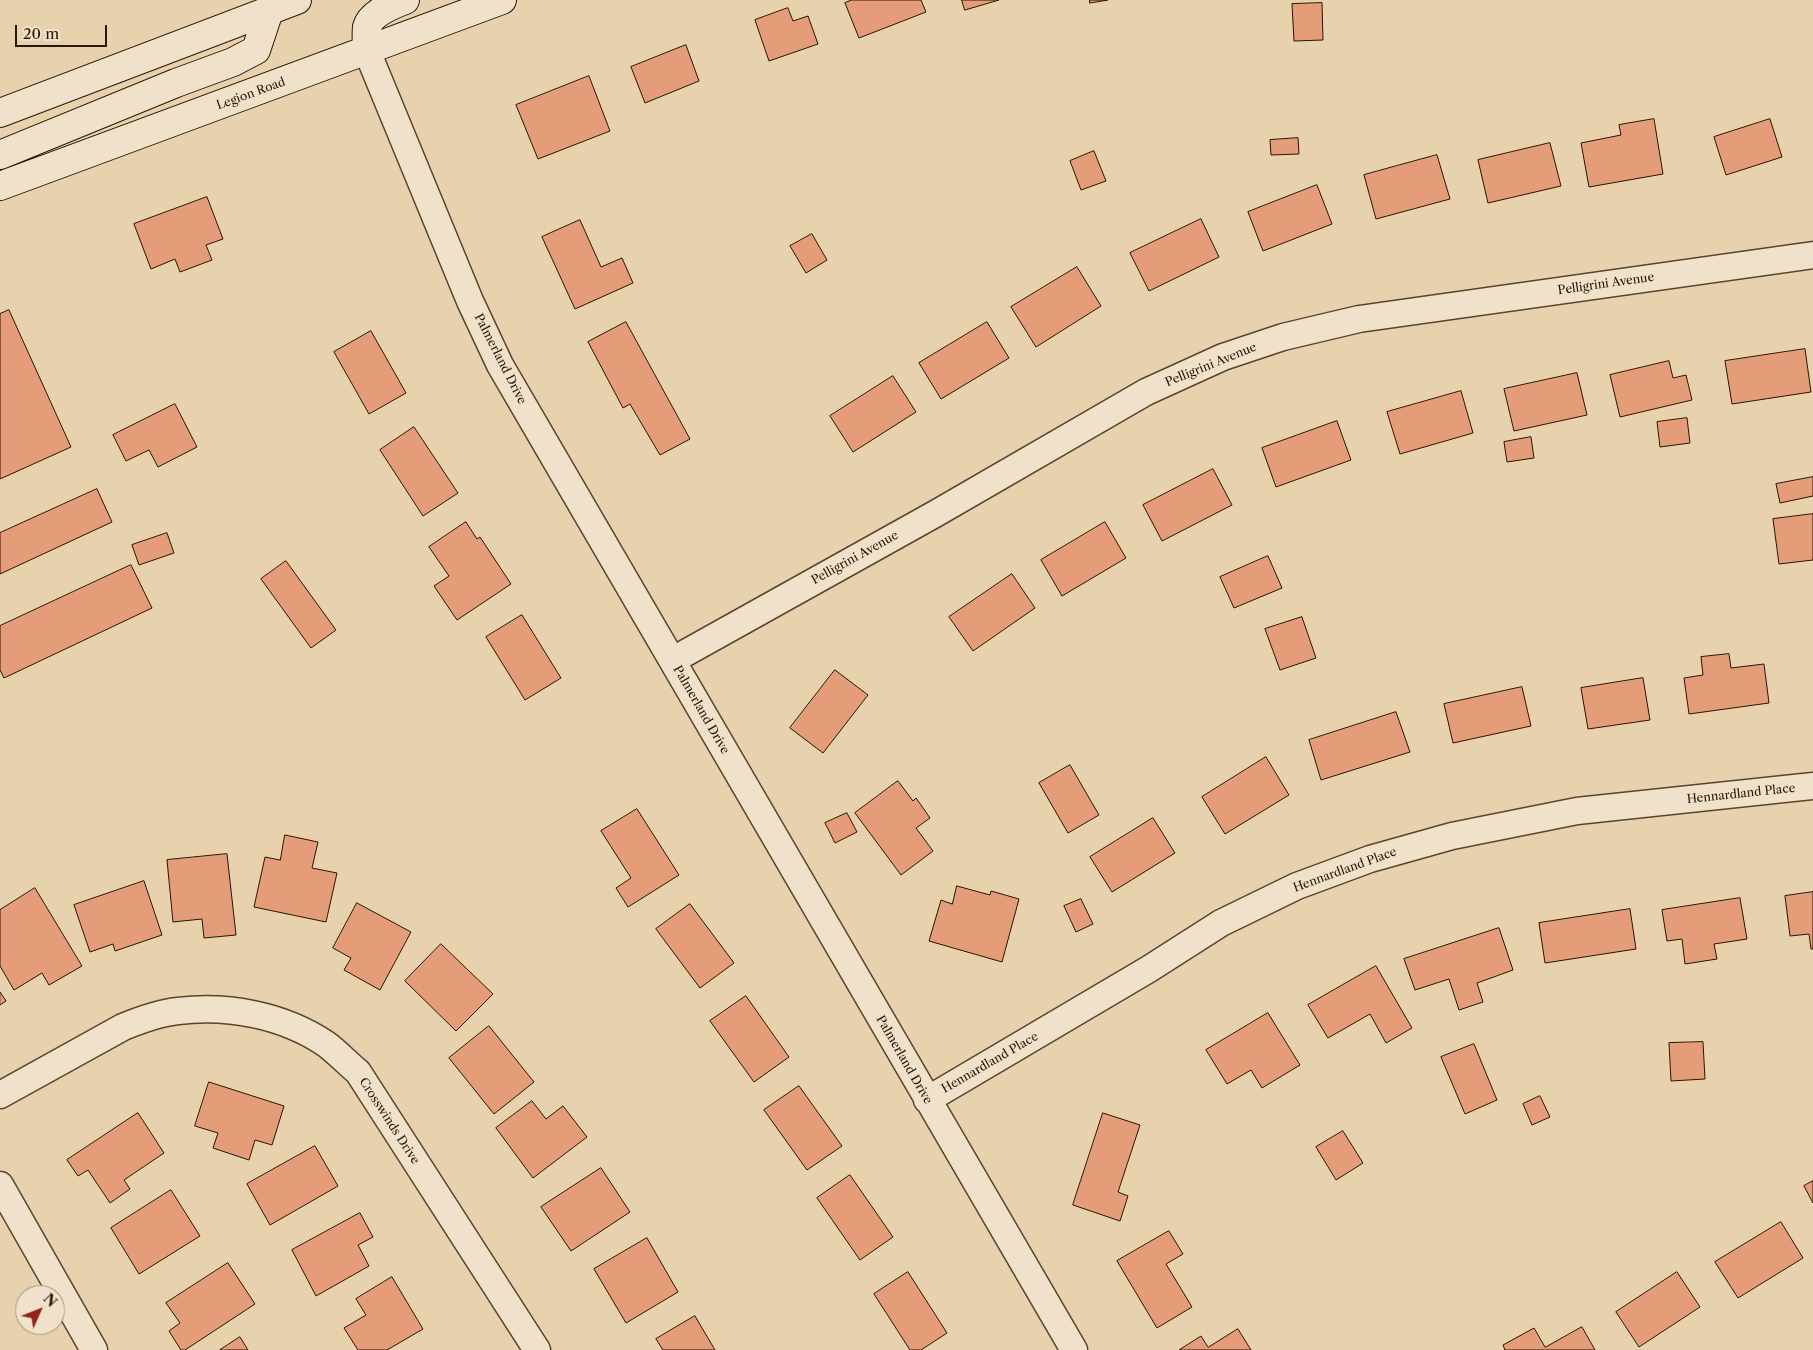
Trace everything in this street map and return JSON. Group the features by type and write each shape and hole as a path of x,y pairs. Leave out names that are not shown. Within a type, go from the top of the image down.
{"main road":[{"path":"0,113 297,0"},
{"path":"367,51 367,28 370,21 375,15 404,0"},
{"name":"Legion Road","path":"0,186 502,0"},
{"path":"0,155 176,83 233,62 256,50 268,11"}],"street":[{"name":"Palmerland Drive","path":"367,51 470,301 500,365 1074,1350"},
{"name":"Pelligrini Avenue","path":"673,660 935,514 1146,392 1223,357 1283,337 1359,320 1813,255"},
{"name":"Hennardland Place","path":"927,1100 1150,969 1221,923 1298,886 1370,859 1452,836 1577,811 1813,786"},
{"name":"Crosswinds Drive","path":"0,1095 122,1027 177,1011 220,1009 261,1015 294,1027 326,1044 358,1072 537,1350"},
{"path":"0,1185 94,1350"}],"building":[{"path":"852,0 921,0 926,12 859,38 845,3"},
{"path":"962,0 999,0 965,10"},
{"path":"1090,0 1108,0 1090,3"},
{"path":"1322,3 1323,40 1294,41 1292,4"},
{"path":"788,8 793,21 808,16 818,44 769,61 755,20"},
{"path":"686,45 699,81 645,103 631,67"},
{"path":"589,76 610,131 538,159 516,105"},
{"path":"1654,119 1663,174 1589,187 1581,143 1621,135 1619,125"},
{"path":"1770,119 1782,157 1726,175 1714,137"},
{"path":"1298,138 1299,154 1271,155 1270,140"},
{"path":"1550,143 1561,186 1488,203 1478,160"},
{"path":"1094,151 1106,181 1081,190 1070,161"},
{"path":"1437,155 1450,199 1376,219 1364,175"},
{"path":"1317,185 1332,224 1263,251 1248,212"},
{"path":"207,197 223,239 206,245 212,260 180,272 175,259 151,269 134,224"},
{"path":"1201,219 1219,257 1149,291 1130,253"},
{"path":"580,220 601,267 622,258 633,283 575,309 542,237"},
{"path":"812,234 827,260 806,273 790,246"},
{"path":"1077,267 1101,306 1036,347 1011,307"},
{"path":"9,310 71,447 0,479 0,314"},
{"path":"626,322 690,439 660,455 630,404 623,408 588,342"},
{"path":"987,322 1009,358 941,399 919,363"},
{"path":"371,331 406,393 369,414 334,352"},
{"path":"1805,349 1811,392 1732,404 1725,361"},
{"path":"1669,361 1673,378 1686,375 1692,400 1620,417 1610,375"},
{"path":"1577,373 1587,415 1514,431 1504,389"},
{"path":"893,376 916,412 853,452 830,416"},
{"path":"1461,391 1473,433 1400,454 1387,412"},
{"path":"175,404 197,447 158,467 149,450 126,461 113,435"},
{"path":"1687,418 1690,443 1660,447 1657,422"},
{"path":"1337,421 1351,460 1276,487 1262,448"},
{"path":"414,427 458,493 423,516 380,450"},
{"path":"1531,437 1534,458 1507,462 1504,442"},
{"path":"1213,469 1232,505 1162,541 1143,505"},
{"path":"1813,477 1813,496 1780,503 1776,484"},
{"path":"97,489 112,522 0,574 0,533"},
{"path":"1813,514 1813,560 1779,564 1773,519"},
{"path":"466,522 477,539 480,537 511,584 457,620 434,586 449,576 429,547"},
{"path":"1105,522 1126,558 1062,596 1041,560"},
{"path":"167,533 174,553 139,565 132,545"},
{"path":"1268,556 1282,588 1234,608 1220,577"},
{"path":"286,561 336,630 311,648 261,579"},
{"path":"131,565 152,608 4,678 0,670 0,626"},
{"path":"1012,574 1035,608 973,651 949,617"},
{"path":"522,615 561,678 525,700 486,637"},
{"path":"1302,617 1316,658 1280,670 1265,629"},
{"path":"1729,654 1731,668 1764,664 1769,703 1689,714 1684,678 1703,675 1701,657"},
{"path":"835,670 868,695 823,753 790,728"},
{"path":"1643,678 1650,720 1588,729 1581,688"},
{"path":"1522,687 1531,726 1453,743 1444,704"},
{"path":"1396,712 1410,752 1321,780 1309,740"},
{"path":"1266,757 1289,795 1225,834 1202,797"},
{"path":"1070,765 1099,815 1068,833 1039,783"},
{"path":"898,781 913,801 916,798 930,818 916,828 933,851 901,875 855,813"},
{"path":"637,809 679,875 628,907 616,888 631,878 601,831"},
{"path":"847,813 857,832 835,843 825,823"},
{"path":"1153,818 1175,853 1112,892 1090,857"},
{"path":"285,835 318,842 312,868 337,873 326,922 254,907 265,857 280,860"},
{"path":"227,854 236,935 204,938 202,919 173,922 167,860"},
{"path":"144,881 162,935 115,951 113,944 90,952 74,905"},
{"path":"957,886 990,895 991,891 1019,899 1002,962 929,941 941,900 952,904"},
{"path":"35,888 82,966 49,985 42,973 14,990 0,966 0,910"},
{"path":"1813,892 1813,949 1811,949 1809,934 1790,936 1785,896"},
{"path":"1740,898 1747,939 1714,944 1717,959 1685,964 1682,939 1667,941 1662,910"},
{"path":"1081,899 1093,924 1076,932 1064,906"},
{"path":"357,903 411,932 380,990 344,970 351,958 333,948"},
{"path":"690,904 734,963 700,988 656,929"},
{"path":"1630,909 1636,949 1545,963 1539,923"},
{"path":"1499,928 1513,970 1477,983 1483,1002 1459,1010 1449,979 1415,990 1404,959"},
{"path":"441,944 493,994 456,1031 405,981"},
{"path":"1376,966 1412,1028 1386,1043 1370,1014 1328,1038 1308,1005"},
{"path":"0,992 6,1001 0,1005"},
{"path":"746,996 789,1057 754,1082 710,1021"},
{"path":"1268,1013 1300,1065 1262,1088 1251,1070 1227,1084 1206,1050"},
{"path":"489,1026 534,1082 494,1114 449,1058"},
{"path":"1703,1042 1705,1079 1671,1081 1669,1043"},
{"path":"1474,1044 1497,1100 1465,1114 1441,1057"},
{"path":"209,1082 284,1106 272,1145 255,1140 249,1160 213,1148 218,1133 195,1126"},
{"path":"799,1086 842,1146 807,1170 764,1110"},
{"path":"1540,1096 1550,1117 1532,1125 1523,1104"},
{"path":"532,1101 546,1119 563,1106 587,1137 533,1178 496,1128"},
{"path":"138,1113 164,1153 124,1180 130,1189 110,1203 88,1170 78,1176 67,1160"},
{"path":"1103,1113 1140,1125 1118,1192 1128,1196 1120,1221 1073,1205"},
{"path":"1343,1131 1363,1163 1336,1180 1316,1147"},
{"path":"315,1146 338,1186 270,1225 247,1184"},
{"path":"601,1168 630,1212 571,1251 541,1207"},
{"path":"850,1175 893,1237 860,1260 817,1198"},
{"path":"1813,1181 1813,1203 1804,1186"},
{"path":"171,1190 200,1236 139,1274 111,1228"},
{"path":"360,1213 373,1237 358,1245 369,1266 316,1296 292,1250"},
{"path":"1781,1222 1803,1258 1738,1298 1715,1262"},
{"path":"1169,1231 1183,1254 1166,1264 1192,1307 1157,1328 1117,1261"},
{"path":"647,1238 678,1292 626,1323 594,1269"},
{"path":"228,1263 255,1304 185,1350 181,1350 169,1331 180,1323 166,1303"},
{"path":"908,1272 947,1333 921,1350 910,1350 874,1294"},
{"path":"1677,1272 1700,1307 1639,1347 1616,1312"},
{"path":"392,1277 423,1329 387,1350 358,1350 344,1328 366,1315 356,1299"},
{"path":"695,1316 715,1350 663,1350 656,1339"},
{"path":"1582,1327 1595,1350 1505,1350 1503,1345 1534,1328 1545,1347"},
{"path":"1238,1329 1251,1350 1179,1350 1201,1336 1208,1347"},
{"path":"240,1337 248,1350 220,1350"}]}
